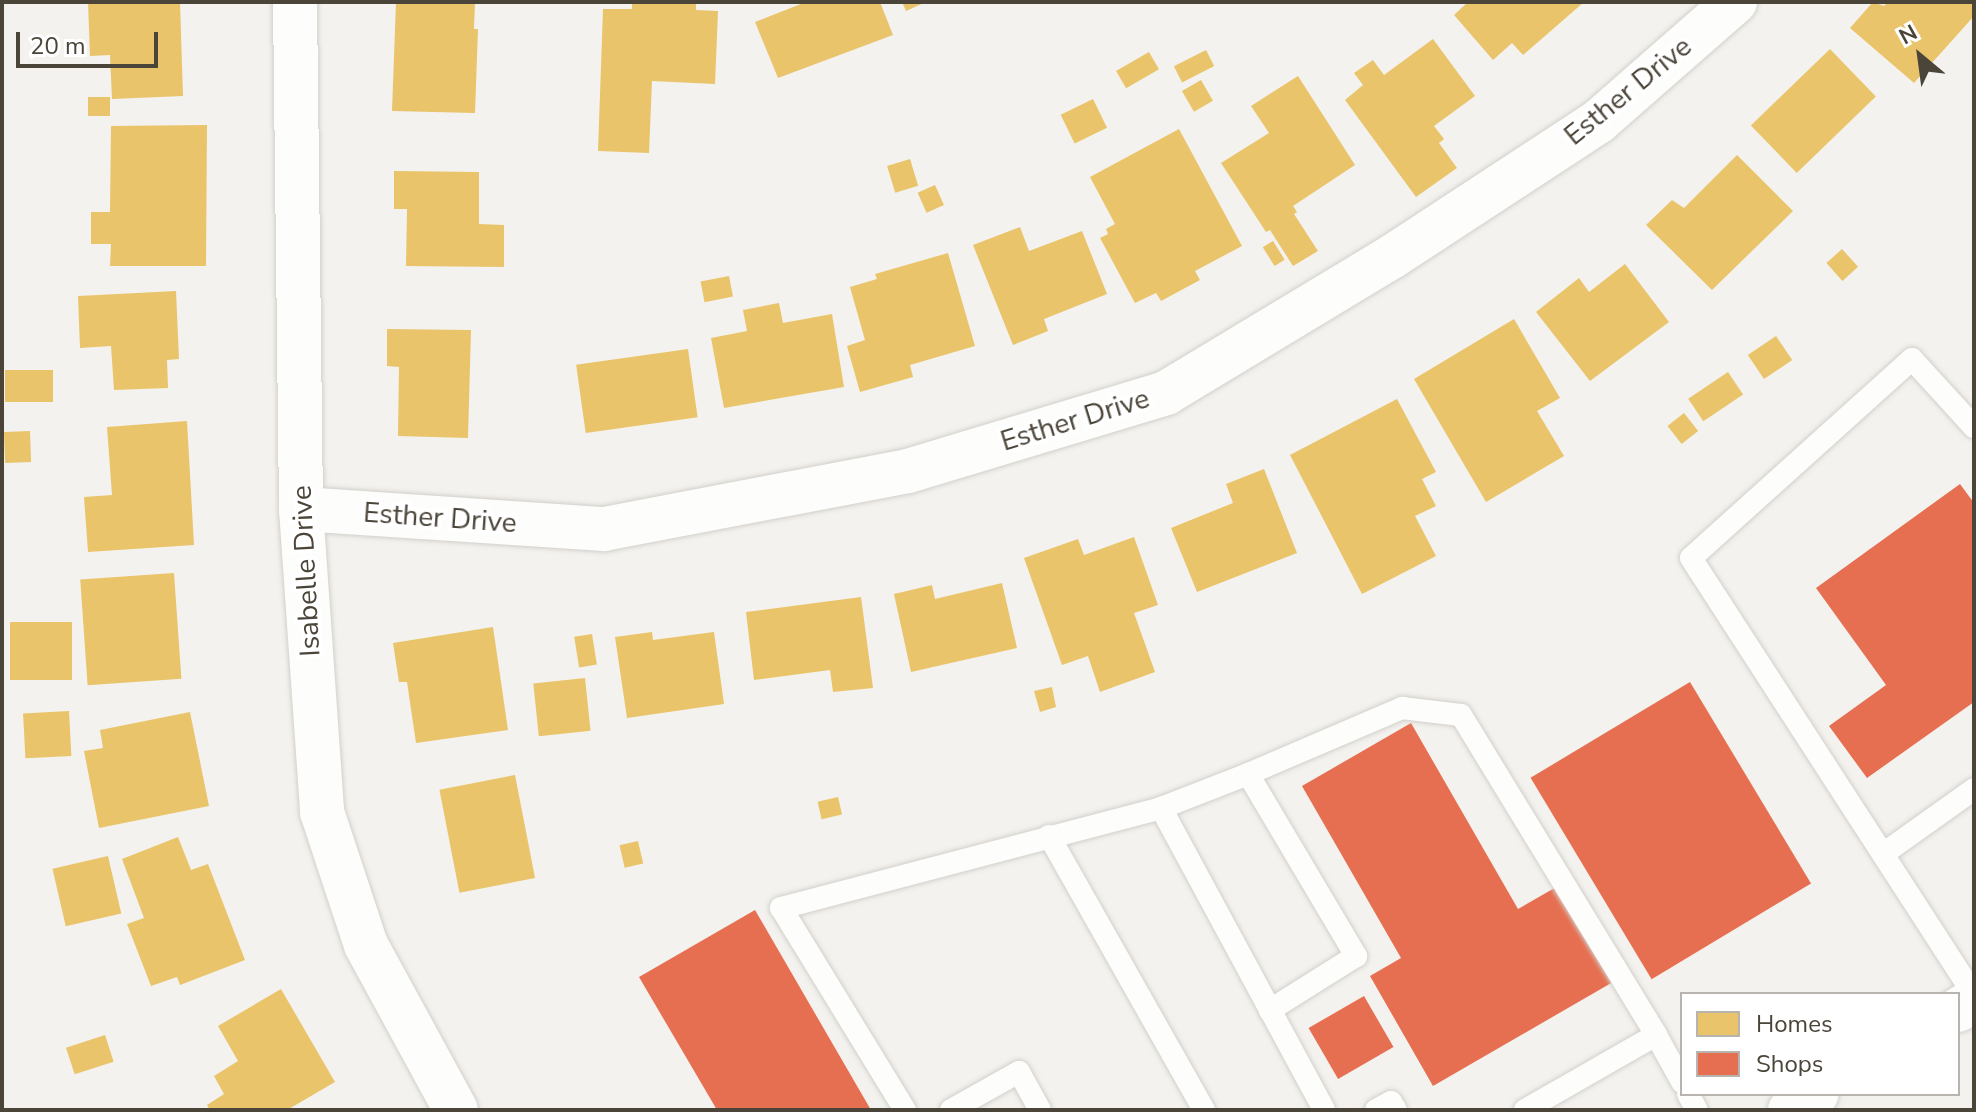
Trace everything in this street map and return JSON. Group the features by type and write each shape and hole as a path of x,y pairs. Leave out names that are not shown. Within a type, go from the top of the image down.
{"street":[{"name":"Isabelle Drive","path":"295,2 301,509 322,812 366,945 456,1110"},
{"name":"Esther Drive","path":"301,509 604,529 908,471 1166,393 1393,256 1599,121 1735,2"},
{"path":"1790,1110 1814,1096"}],"lane":[{"path":"1974,427 1912,359 1691,558 1974,998"},
{"path":"905,1110 781,908 1161,808 1402,708 1461,715 1678,1076"},
{"path":"1248,774 1356,956 1270,1010"},
{"path":"1883,854 1974,789"},
{"path":"1161,808 1324,1110"},
{"path":"1049,836 1204,1110"},
{"path":"1525,1110 1656,1035"},
{"path":"951,1110 1019,1072 1040,1110"},
{"path":"1376,1110 1391,1102 1396,1110"}],"building: Homes":[{"path":"88,2 180,2 183,96 112,99 110,55 90,56"},
{"path":"396,2 475,2 474,29 478,29 475,113 392,111"},
{"path":"632,2 696,3 696,10 718,11 715,84 652,81 649,153 598,151 603,9 632,9"},
{"path":"806,2 880,2 893,35 778,78 755,22"},
{"path":"902,2 926,2 906,11"},
{"path":"1468,2 1584,2 1523,55 1512,43 1493,60 1454,15"},
{"path":"1873,2 1884,6 1888,2 1974,2 1974,16 1914,83 1850,28"},
{"path":"1433,39 1475,96 1434,126 1444,139 1439,143 1457,168 1416,197 1345,100 1363,85 1354,73 1373,60 1384,75"},
{"path":"1830,49 1876,96 1797,173 1751,125"},
{"path":"1206,50 1214,66 1182,82 1174,66"},
{"path":"1149,52 1159,69 1126,88 1116,71"},
{"path":"1298,76 1355,165 1293,206 1297,212 1294,214 1318,251 1293,266 1270,230 1266,232 1221,163 1269,133 1251,106"},
{"path":"1201,80 1213,101 1194,112 1182,91"},
{"path":"88,97 110,97 110,116 88,116"},
{"path":"1093,99 1107,128 1075,144 1061,115"},
{"path":"207,125 206,266 110,266 111,244 91,244 91,212 110,212 111,126"},
{"path":"1179,129 1242,246 1195,271 1200,280 1161,301 1156,293 1135,303 1100,238 1108,234 1106,229 1115,224 1090,177"},
{"path":"1737,155 1793,211 1712,290 1646,225 1672,200 1684,208"},
{"path":"910,159 918,186 895,193 887,166"},
{"path":"394,171 479,172 479,224 504,225 504,267 406,266 407,209 394,209"},
{"path":"935,185 944,205 927,213 918,193"},
{"path":"1020,227 1029,251 1082,231 1107,294 1044,319 1048,331 1013,345 973,245"},
{"path":"1273,241 1285,260 1274,266 1263,247"},
{"path":"1842,249 1858,267 1842,281 1826,263"},
{"path":"948,253 975,346 910,365 913,377 860,392 847,346 865,340 850,287 877,279 875,274"},
{"path":"1625,264 1669,322 1590,381 1536,312 1579,278 1589,292"},
{"path":"729,276 733,297 705,302 701,282"},
{"path":"176,291 179,359 167,360 168,388 114,390 111,346 80,348 78,296"},
{"path":"779,303 783,323 832,314 844,387 724,408 711,338 747,331 743,310"},
{"path":"1514,319 1560,398 1537,411 1564,456 1486,502 1414,379"},
{"path":"387,329 471,330 468,438 398,436 399,367 387,366"},
{"path":"1776,336 1792,360 1764,379 1748,355"},
{"path":"688,349 698,417 586,433 576,365"},
{"path":"5,370 53,370 53,402 5,402"},
{"path":"1728,372 1743,394 1703,421 1688,399"},
{"path":"1397,399 1436,472 1422,479 1436,506 1415,516 1436,556 1362,594 1290,455"},
{"path":"1684,413 1698,431 1682,444 1667,426"},
{"path":"187,421 194,545 88,552 84,497 112,495 107,427"},
{"path":"30,431 31,462 5,463 4,432"},
{"path":"1264,469 1297,553 1197,592 1171,528 1233,503 1226,484"},
{"path":"1134,537 1158,605 1134,613 1155,672 1100,692 1088,656 1062,665 1024,558 1078,539 1084,555"},
{"path":"174,573 181,679 88,685 80,580"},
{"path":"1002,583 1017,648 911,672 894,594 932,585 935,599"},
{"path":"861,597 873,688 833,692 830,670 754,680 746,612"},
{"path":"10,622 72,622 72,680 10,680"},
{"path":"493,627 508,730 416,743 407,682 399,682 393,643"},
{"path":"652,632 653,640 714,632 724,704 627,718 615,637"},
{"path":"592,634 597,665 579,667 574,637"},
{"path":"585,678 591,731 539,736 533,683"},
{"path":"1052,687 1056,707 1040,712 1034,691"},
{"path":"69,711 71,756 25,758 23,713"},
{"path":"190,712 209,806 99,828 84,751 103,748 100,730"},
{"path":"515,775 535,878 459,893 439,790"},
{"path":"838,797 842,815 822,819 818,802"},
{"path":"178,837 191,870 208,864 245,960 180,985 177,977 151,986 127,924 144,918 122,859"},
{"path":"638,841 643,863 625,868 619,845"},
{"path":"108,856 121,913 66,926 52,869"},
{"path":"281,989 335,1082 287,1110 210,1110 207,1105 224,1094 214,1076 238,1061 218,1026"},
{"path":"105,1035 114,1062 75,1074 66,1048"}],"building: Shops":[{"path":"1960,484 1974,503 1974,702 1867,778 1829,726 1886,685 1816,588"},
{"path":"1690,682 1811,883 1652,979 1531,778"},
{"path":"1411,723 1518,909 1558,886 1613,982 1433,1086 1370,976 1401,958 1302,786"},
{"path":"755,910 871,1110 717,1110 639,977"},
{"path":"1364,996 1394,1047 1338,1079 1309,1028"}]}
